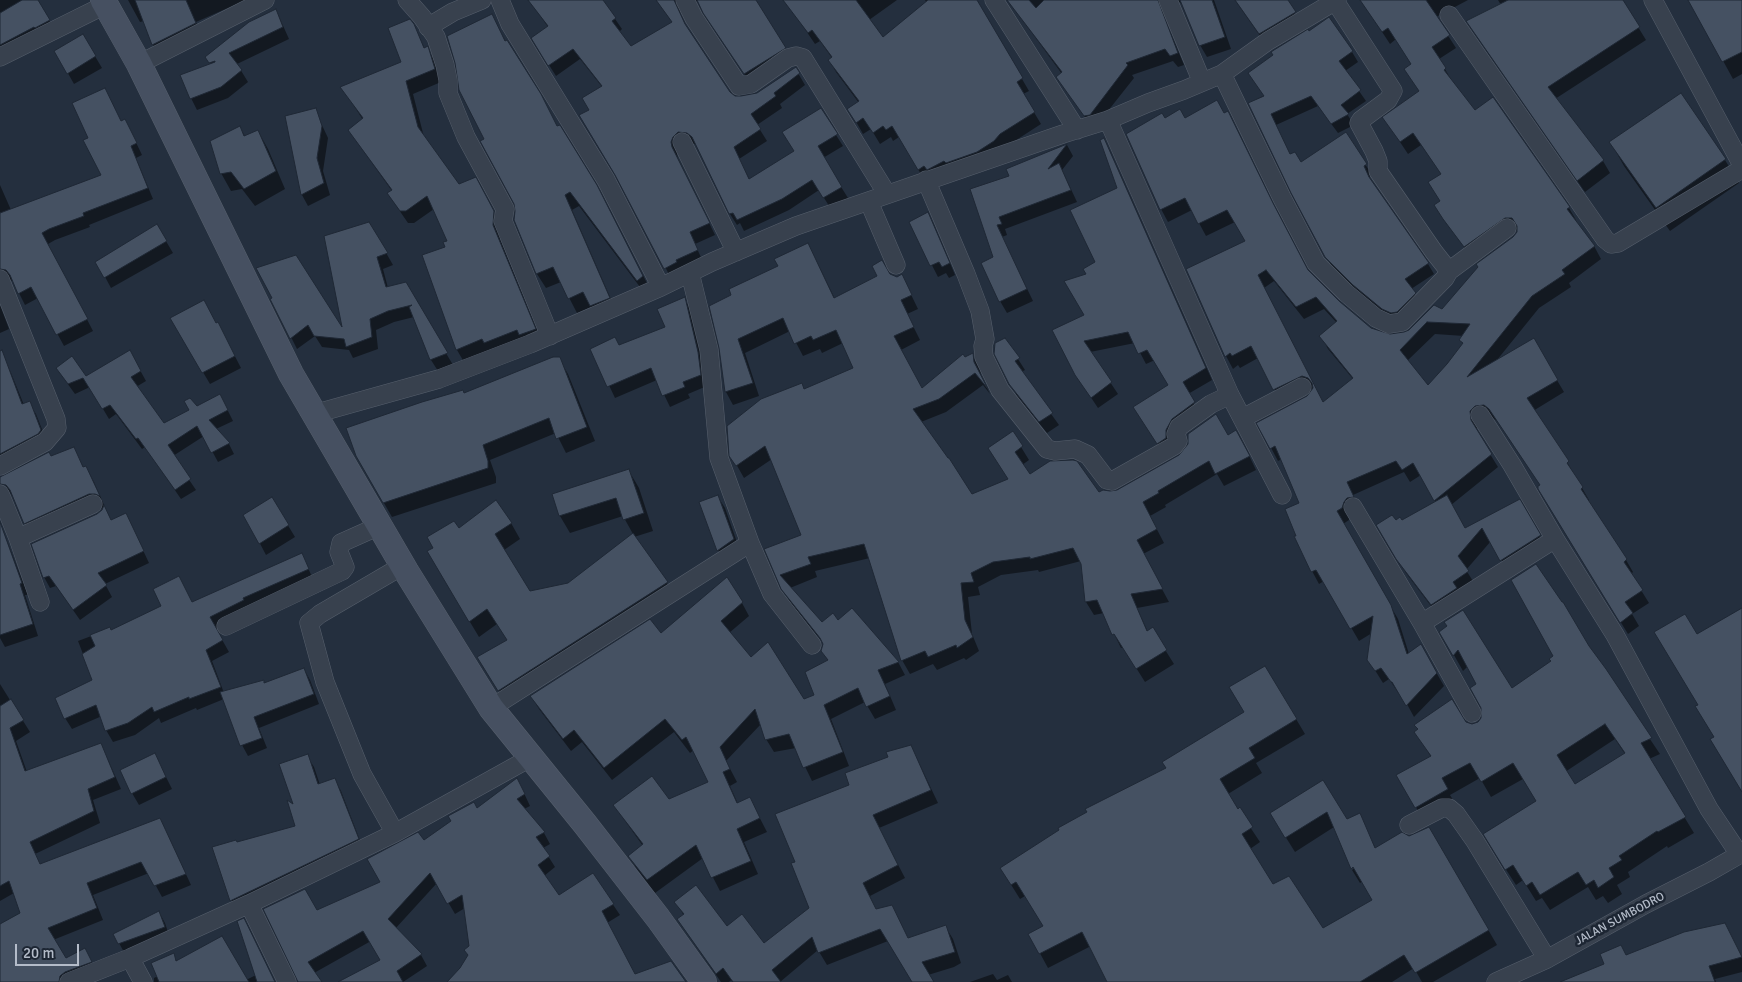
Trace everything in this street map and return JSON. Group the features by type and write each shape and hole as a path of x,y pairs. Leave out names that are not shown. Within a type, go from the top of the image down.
{"main road":[{"path":"104,2 139,64 291,374 402,566 491,708 658,918 704,982"}],"street":[{"path":"139,64 265,0"},
{"path":"407,0 436,37 445,65 448,93 466,137 504,209 503,221 550,336"},
{"path":"428,27 453,12 482,0"},
{"path":"500,0 510,24 606,180 661,287"},
{"path":"685,0 694,18 739,86 751,84 788,58 796,56 804,58 887,194"},
{"path":"994,0 1077,130"},
{"path":"1168,0 1202,82"},
{"path":"314,414 438,379 550,336 796,226 869,202 926,180 1108,120 1184,90 1222,74 1268,41 1336,0 1393,91 1388,100 1359,123 1378,161 1378,171 1449,271"},
{"path":"1449,15 1610,244 1618,243 1742,167 1652,0"},
{"path":"0,57 104,2"},
{"path":"1222,74 1316,263 1346,293 1376,318 1389,324 1402,322 1445,278 1449,271 1506,228"},
{"path":"1108,120 1230,395 1282,495"},
{"path":"682,142 736,252"},
{"path":"926,180 980,311 985,339 983,346 984,358 1000,390 1047,448 1055,451 1075,449 1088,455 1106,480 1112,481 1174,446 1178,441 1176,434 1180,427 1210,404 1230,395"},
{"path":"869,202 896,265"},
{"path":"690,273 709,350 719,458 750,543 772,594 812,645"},
{"path":"0,279 56,419 56,428 45,442 0,466"},
{"path":"1243,418 1302,387"},
{"path":"1480,415 1615,635 1709,809 1741,854"},
{"path":"0,494 18,538 40,602"},
{"path":"18,538 93,504"},
{"path":"1353,507 1422,623 1472,713"},
{"path":"226,626 342,572 345,567 339,552 341,544 379,526"},
{"path":"1422,623 1555,539"},
{"path":"491,708 750,543"},
{"path":"395,833 362,774 325,682 309,623 320,614 402,566"},
{"path":"69,982 130,958 249,904 395,833 530,758"},
{"path":"1409,825 1442,808 1449,808 1456,814 1475,841 1546,959"},
{"name":"JALAN SUMBODRO","path":"1496,982 1546,959 1741,854"},
{"path":"249,904 287,982"},
{"path":"130,958 143,982"}],"building":[{"path":"22,0 38,0 50,20 0,45 0,13"},
{"path":"135,0 186,0 196,23 152,45"},
{"path":"528,0 603,0 616,18 612,21 631,46 672,22 656,0 674,0 685,24 730,92 735,96 757,93 796,67 800,73 774,93 776,96 751,114 761,129 734,147 749,179 794,151 782,132 821,108 838,134 818,146 842,187 823,198 812,180 782,199 737,220 733,213 729,214 692,137 687,133 678,132 671,142 672,147 710,223 690,232 698,250 676,260 677,262 664,269 615,175 579,115 589,110 582,98 602,86 573,49 548,66 531,38 548,26"},
{"path":"697,0 756,0 786,48 744,74 703,13"},
{"path":"783,0 856,0 883,37 928,0 977,0 1023,78 1017,82 1035,112 1000,134 994,141 977,152 946,163 944,161 927,170 924,166 918,170 892,126 886,130 883,126 873,133 863,118 856,123 847,109 859,101 828,60 832,57 812,30 808,33"},
{"path":"1007,0 1029,0 1036,8 1044,0 1158,0 1178,53 1170,56 1165,49 1126,63 1128,65 1090,115 1084,116 1056,77 1062,72"},
{"path":"1180,0 1212,0 1225,37 1199,46"},
{"path":"1235,0 1288,0 1296,12 1259,34"},
{"path":"1360,0 1426,0 1450,35 1432,47 1446,68 1444,70 1475,110 1493,97 1570,207 1567,209 1595,246 1562,270 1565,274 1532,296 1467,377 1534,338 1558,380 1527,398 1569,461 1567,463 1583,487 1581,489 1627,559 1624,562 1643,590 1625,602 1633,613 1620,623 1538,489 1540,485 1489,409 1484,405 1475,406 1470,411 1471,420 1492,454 1434,501 1413,463 1402,470 1396,461 1347,482 1354,497 1347,498 1342,508 1337,511 1391,605 1407,654 1421,644 1437,673 1406,706 1381,668 1375,671 1367,660 1373,616 1350,629 1316,570 1311,572 1294,536 1296,536 1285,509 1299,503 1275,446 1270,449 1256,423 1307,396 1313,388 1312,383 1308,378 1302,376 1273,390 1251,346 1232,356 1230,353 1225,357 1186,269 1245,241 1227,210 1198,224 1185,198 1160,210 1126,134 1162,113 1165,118 1180,109 1185,118 1217,100 1224,113 1228,111 1308,270 1339,301 1371,328 1390,334 1404,332 1409,330 1434,305 1442,309 1478,267 1476,264 1513,237 1517,232 1517,226 1512,218 1505,218 1464,247 1443,219 1434,205 1440,201 1428,182 1441,174 1413,133 1400,142 1382,117 1419,91 1404,69 1411,64 1388,28 1382,32","holes":["1266,270 1296,307 1316,297 1337,321 1319,336 1353,378 1323,402 1258,275","1427,322 1470,324 1459,340 1463,343 1428,385 1400,350"]},
{"path":"1508,0 1623,0 1640,27 1548,87 1604,160 1577,181 1466,21"},
{"path":"1688,0 1742,0 1742,52 1722,62"},
{"path":"276,9 283,27 229,53 242,70 221,87 190,99 180,75 215,62 209,63 205,57 249,22"},
{"path":"492,14 505,41 507,40 541,94 557,126 560,125 597,185 643,276 637,281 570,192 565,195 610,298 590,306 583,292 568,299 553,267 536,274 514,220 514,204 480,141 484,139 459,90 455,63 447,36"},
{"path":"1329,17 1353,51 1339,61 1361,90 1341,105 1349,114 1331,124 1311,96 1271,114 1290,154 1295,152 1301,162 1346,132 1367,164 1364,166 1369,177 1429,263 1405,279 1416,293 1397,312 1391,313 1382,309 1353,285 1325,257 1291,193 1248,103 1264,96 1248,73 1273,55 1271,52 1308,29 1309,31"},
{"path":"410,19 424,48 428,46 435,69 406,81 418,127 459,184 476,177 494,211 493,225 536,329 519,335 517,330 484,343 482,339 456,350 422,255 445,247 443,242 447,241 427,196 406,211 400,211 387,193 392,190 348,130 363,118 340,87 401,62 388,28"},
{"path":"83,34 96,56 67,74 54,51"},
{"path":"105,88 121,121 125,119 137,143 131,146 148,188 83,213 84,216 42,233 88,319 56,335 31,287 18,294 10,275 6,270 0,269 0,213 101,175 83,140 88,138 72,103"},
{"path":"1681,93 1726,159 1656,208 1609,142"},
{"path":"316,108 322,126 317,158 324,183 301,195 285,116"},
{"path":"240,126 244,136 258,130 276,171 244,189 231,172 220,174 210,141"},
{"path":"1104,138 1206,368 1183,382 1195,402 1172,419 1166,430 1166,438 1157,444 1133,407 1168,385 1147,350 1138,354 1128,332 1084,341 1112,382 1091,398 1075,375 1052,330 1084,315 1064,281 1086,274 1083,269 1095,262 1070,210 1117,188 1100,140"},
{"path":"1067,144 1048,169 1059,163 1071,190 999,217 1002,224 997,225 1027,289 999,302 981,263 993,257 970,189 1009,176 1006,169"},
{"path":"928,212 950,263 942,267 939,262 930,266 909,222"},
{"path":"369,222 388,253 377,257 386,287 406,282 448,353 430,360 409,307 412,305 388,311 370,319 372,337 346,347 344,339 314,336 308,325 290,339 256,268 296,255 342,327 324,236"},
{"path":"157,224 167,241 104,278 95,262"},
{"path":"808,243 834,298 877,276 872,266 882,260 890,274 897,277 902,274 912,295 901,300 914,327 894,336 922,388 963,354 965,357 973,353 974,362 988,389 975,373 939,399 913,409 949,458 972,494 1008,479 988,448 1013,431 1023,446 1015,452 1030,474 1050,461 1077,461 1099,492 1103,490 1117,490 1179,455 1188,444 1188,434 1216,414 1228,435 1236,430 1250,456 1215,474 1209,461 1143,502 1157,529 1137,540 1163,589 1131,594 1147,631 1153,627 1167,650 1136,669 1114,634 1112,635 1097,600 1085,602 1081,564 1073,548 1030,559 1030,557 993,562 971,573 974,582 961,583 965,620 973,637 957,648 956,645 928,657 925,651 901,661 864,544 808,557 811,564 780,575 822,622 833,613 838,620 852,608 899,662 878,670 890,696 866,707 858,688 824,705 843,752 803,768 789,734 765,740 755,709 720,747 730,769 723,772 737,803 750,797 760,818 737,829 751,861 711,878 696,845 647,880 628,856 643,844 613,805 652,776 669,799 708,782 686,737 682,740 665,719 604,768 574,730 563,739 530,696 650,619 661,633 727,577 743,602 721,621 751,657 768,642 804,699 814,695 805,672 828,660 821,651 823,644 781,589 764,549 801,535 765,446 736,466 729,456 727,426 761,399 802,383 804,389 853,368 836,330 813,340 811,336 794,344 783,318 738,339 753,383 725,392 719,348 709,306 731,295 729,289 778,266 774,259"},
{"path":"685,297 698,352 701,375 683,382 685,387 662,396 651,368 607,387 590,349 615,337 619,345 665,327 657,309"},
{"path":"204,300 216,323 218,322 235,356 202,373 170,318"},
{"path":"1005,338 1020,358 1015,361 1053,413 1039,422 1009,384 994,354 995,343"},
{"path":"2,350 22,404 30,401 41,430 38,434 0,454 0,351"},
{"path":"130,350 141,371 131,377 164,423 189,410 184,401 190,398 197,406 220,394 228,410 209,420 230,443 211,453 197,426 168,445 191,479 175,490 138,438 136,439 110,405 102,409 83,378 68,384 56,368 72,356 86,376"},
{"path":"553,357 560,357 587,427 556,439 549,418 483,445 488,468 383,503 356,456 346,428 422,402 463,390 464,393"},
{"path":"74,447 83,467 86,466 100,496 89,494 24,524 10,490 6,485 0,484 0,477 49,452 51,456"},
{"path":"629,469 644,513 623,520 616,498 559,516 552,494"},
{"path":"718,495 734,539 717,551 699,502"},
{"path":"1447,495 1465,528 1520,499 1541,535 1500,561 1482,528 1458,556 1469,571 1453,582 1457,588 1431,605 1396,559 1376,525 1392,515 1396,520 1400,517 1402,520"},
{"path":"272,497 289,525 259,544 243,515"},
{"path":"496,500 512,523 495,534 530,591 568,583 633,533 668,582 498,691 477,657 507,640 487,609 469,622 427,551 433,548 427,537 454,521 459,528"},
{"path":"104,505 111,520 126,513 144,551 98,573 107,585 73,610 49,576 43,578 31,544 97,514"},
{"path":"0,522 22,583 20,584 33,624 0,635"},
{"path":"302,553 309,569 243,598 244,600 210,617 223,640 206,650 221,687 189,699 189,697 154,712 152,707 128,723 105,731 96,705 64,719 55,698 92,680 82,654 95,646 90,635 110,627 111,630 161,606 153,589 179,576 192,602"},
{"path":"1536,564 1652,738 1641,743 1686,817 1657,831 1619,856 1622,860 1609,868 1614,877 1598,888 1594,880 1586,885 1578,872 1540,895 1532,882 1526,886 1513,865 1505,870 1483,834 1536,801 1513,763 1481,782 1470,763 1442,778 1448,789 1415,808 1396,775 1431,756 1414,732 1418,729 1414,725 1452,699 1466,722 1472,724 1478,722 1481,718 1481,708 1470,688 1476,684 1458,650 1453,656 1439,632 1447,626 1444,622 1463,610 1512,688 1551,661 1549,659 1553,656 1511,580","holes":["1605,724 1625,753 1575,784 1557,755"]},
{"path":"1742,608 1742,792 1710,739 1714,737 1695,706 1698,705 1654,632 1685,614 1697,634"},
{"path":"1265,666 1297,719 1249,748 1255,758 1220,779 1238,809 1240,807 1253,827 1242,834 1273,884 1289,876 1323,928 1372,900 1353,867 1351,869 1327,812 1285,838 1270,813 1323,780 1347,819 1360,813 1375,848 1402,832 1409,836 1429,827 1489,930 1415,973 1404,955 1360,982 1107,982 1082,932 1039,954 1028,934 1043,926 1016,882 1011,885 1000,868 1059,830 1058,828 1087,812 1085,809 1166,768 1162,762 1244,712 1229,687"},
{"path":"304,668 314,694 254,717 262,738 240,746 220,692 264,680 264,683"},
{"path":"11,699 24,720 10,728 25,771 101,743 115,777 88,789 94,811 30,842 40,864 160,818 186,874 154,886 141,862 87,883 97,908 48,928 66,958 85,948 92,962 65,972 60,976 59,982 0,982 0,924 20,913 9,881 0,886 0,706"},
{"path":"911,745 931,790 873,815 898,865 863,883 876,909 892,905 908,938 946,925 955,952 922,962 934,982 912,982 880,929 818,953 812,937 772,970 781,982 733,982 723,968 716,974 677,919 684,914 674,902 696,885 727,926 742,914 764,943 809,908 791,863 795,862 775,814 849,785 845,773 888,757 886,752"},
{"path":"155,753 166,777 131,794 120,770"},
{"path":"308,754 318,784 335,778 359,839 230,901 212,847 295,826 287,800 293,804 279,764"},
{"path":"517,778 525,794 517,799 545,832 536,837 550,856 538,865 559,895 593,873 614,904 602,911 635,974 671,961 686,982 447,982 460,968 468,955 464,950 469,946 462,895 447,904 430,873 388,919 422,954 397,971 403,982 338,982 380,960 363,931 308,962 322,982 298,982 263,909 305,889 317,910 380,882 367,859 418,832 424,840 451,821 448,816 474,802 477,808"},
{"path":"159,911 165,927 118,944 113,934"},
{"path":"244,918 275,982 257,982 237,921"},
{"path":"1725,923 1742,957 1709,966 1715,982 1560,982 1604,964 1600,954 1621,945 1626,955 1684,932"},
{"path":"222,936 249,982 159,982 151,963 174,953 176,961"}]}
